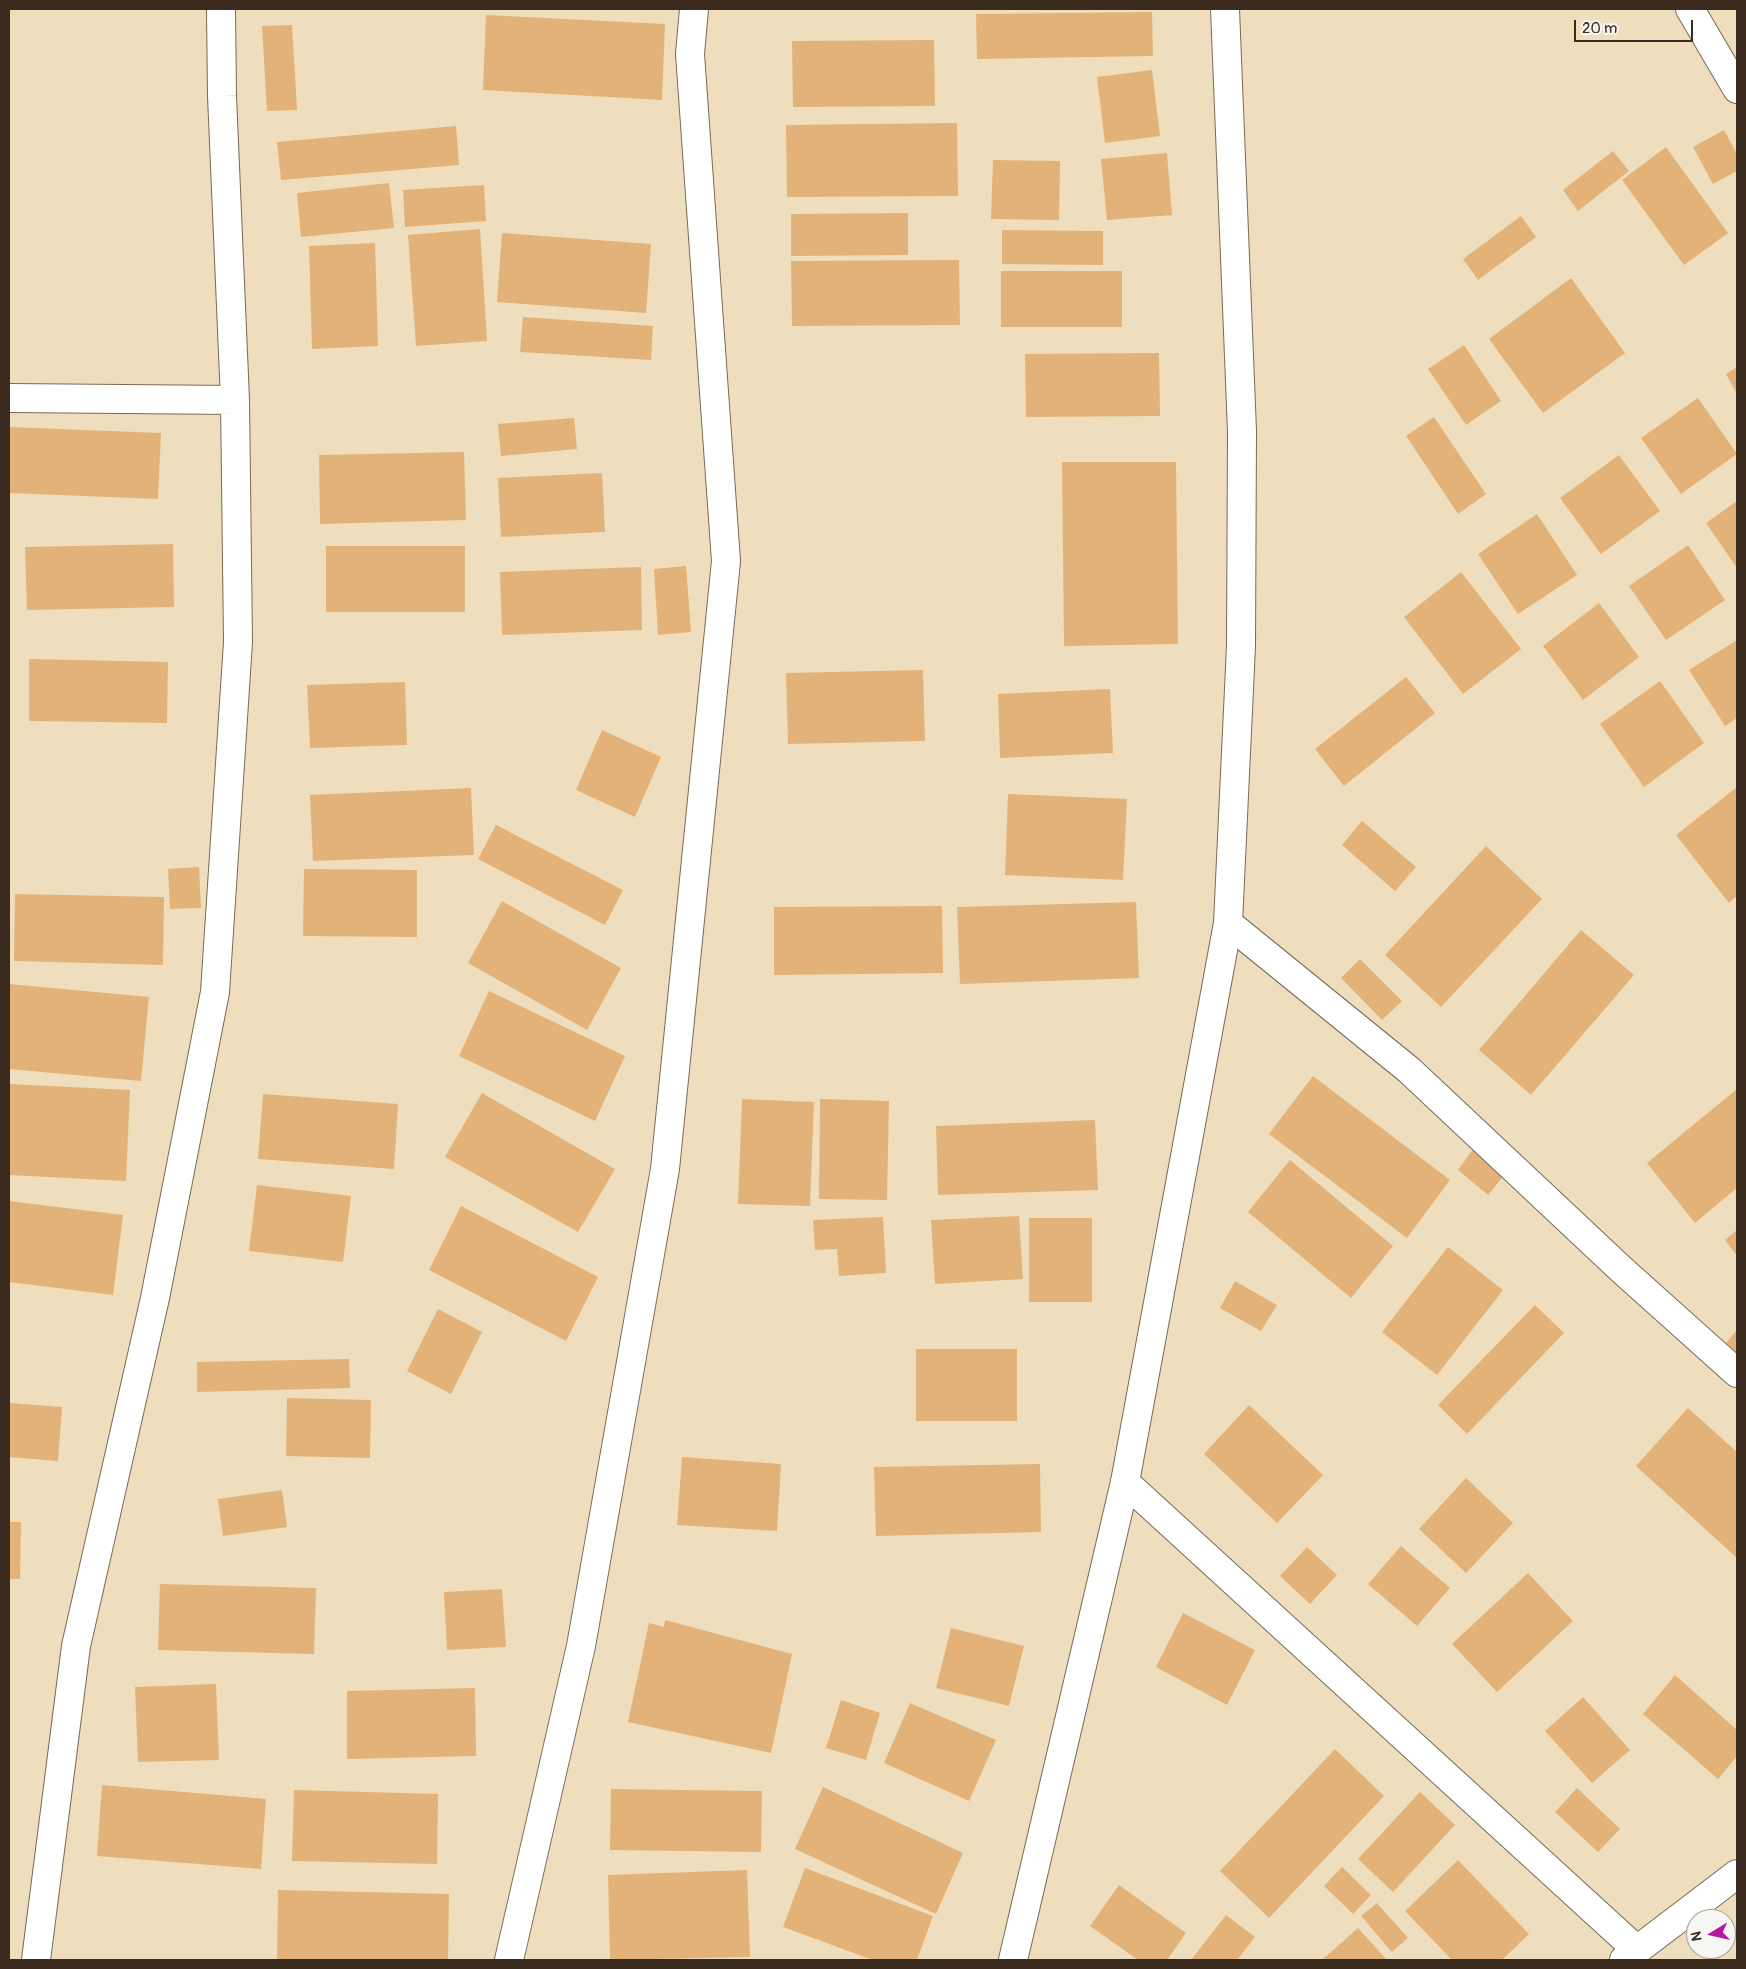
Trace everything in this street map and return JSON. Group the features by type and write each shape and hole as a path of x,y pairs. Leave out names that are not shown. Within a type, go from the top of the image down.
{"street":[{"path":"36,1960 76,1646 155,1298 214,992 238,642 235,400 222,96 221,9"},
{"path":"509,1960 581,1646 665,1169 726,562 690,54 694,9"},
{"path":"1013,1960 1125,1482 1228,923 1241,646 1242,431 1225,9"},
{"path":"1690,9 1737,89"},
{"path":"9,398 235,400"},
{"path":"1228,923 1409,1070 1622,1270 1737,1373"},
{"path":"1125,1482 1631,1955 1737,1874"}],"building":[{"path":"1152,12 1153,56 977,59 976,14"},
{"path":"486,15 665,24 662,100 483,90"},
{"path":"292,25 297,110 267,111 262,26"},
{"path":"934,40 935,106 793,107 792,41"},
{"path":"1152,70 1160,136 1105,143 1097,77"},
{"path":"957,123 958,196 787,197 786,125"},
{"path":"456,126 459,165 281,180 277,142"},
{"path":"1724,130 1737,154 1737,171 1713,184 1693,147"},
{"path":"1666,147 1728,233 1684,265 1622,180"},
{"path":"1613,151 1629,171 1578,211 1563,190"},
{"path":"1167,153 1172,215 1107,220 1101,159"},
{"path":"993,160 1060,161 1059,220 991,219"},
{"path":"389,183 394,228 301,237 297,193"},
{"path":"484,185 486,221 405,227 403,190"},
{"path":"908,213 908,255 791,256 791,214"},
{"path":"1521,216 1536,237 1478,280 1463,259"},
{"path":"480,229 487,341 416,346 408,235"},
{"path":"1002,230 1103,231 1103,265 1002,264"},
{"path":"502,233 651,244 646,313 497,302"},
{"path":"375,243 378,346 312,349 309,246"},
{"path":"959,260 960,325 792,326 791,261"},
{"path":"1001,271 1122,271 1122,327 1001,327"},
{"path":"1571,278 1625,353 1543,413 1489,339"},
{"path":"523,317 653,326 651,360 520,352"},
{"path":"1464,345 1501,401 1466,425 1428,369"},
{"path":"1159,353 1160,416 1026,417 1025,354"},
{"path":"1737,367 1737,394 1726,374"},
{"path":"1698,398 1737,454 1681,494 1641,438"},
{"path":"1434,417 1486,494 1458,514 1406,436"},
{"path":"574,418 577,449 501,456 498,424"},
{"path":"9,427 161,433 158,499 9,493"},
{"path":"464,452 466,520 320,524 319,455"},
{"path":"1619,455 1660,511 1601,554 1560,498"},
{"path":"1062,462 1176,462 1178,644 1064,646"},
{"path":"602,473 605,532 501,537 498,478"},
{"path":"1737,501 1737,568 1706,523"},
{"path":"1537,514 1577,575 1518,614 1478,554"},
{"path":"173,544 174,607 27,610 25,547"},
{"path":"1688,545 1725,600 1666,640 1629,586"},
{"path":"326,546 465,546 465,612 326,612"},
{"path":"686,566 691,632 658,635 654,569"},
{"path":"641,567 642,630 502,635 500,572"},
{"path":"1461,572 1521,649 1463,694 1404,617"},
{"path":"1599,603 1639,657 1583,700 1543,646"},
{"path":"1737,640 1737,718 1725,726 1689,670"},
{"path":"29,659 168,662 167,723 29,721"},
{"path":"923,670 925,741 788,744 786,673"},
{"path":"1406,677 1435,713 1344,786 1315,749"},
{"path":"1660,681 1704,743 1644,787 1600,724"},
{"path":"405,682 407,745 310,748 307,685"},
{"path":"1110,689 1113,753 1000,758 998,694"},
{"path":"602,730 661,757 635,817 576,790"},
{"path":"1737,787 1737,896 1729,903 1676,835"},
{"path":"471,788 474,855 313,861 310,795"},
{"path":"1008,794 1127,799 1123,880 1005,875"},
{"path":"1362,821 1416,867 1395,891 1342,845"},
{"path":"496,825 623,890 605,925 478,859"},
{"path":"1486,846 1542,899 1441,1007 1385,955"},
{"path":"199,867 201,908 170,909 168,869"},
{"path":"304,869 417,870 417,937 303,936"},
{"path":"15,894 164,897 163,965 14,961"},
{"path":"502,901 621,968 587,1030 468,963"},
{"path":"1136,902 1139,978 960,984 957,907"},
{"path":"942,906 943,973 774,975 774,907"},
{"path":"1581,930 1634,975 1531,1095 1479,1050"},
{"path":"1360,959 1402,1001 1382,1020 1341,978"},
{"path":"9,984 149,997 141,1081 9,1069"},
{"path":"489,991 625,1056 595,1121 459,1056"},
{"path":"1313,1076 1450,1180 1407,1238 1269,1134"},
{"path":"9,1084 130,1090 126,1181 9,1175"},
{"path":"1737,1089 1737,1188 1695,1223 1647,1163"},
{"path":"482,1093 615,1169 578,1232 445,1157"},
{"path":"263,1094 398,1104 394,1169 258,1159"},
{"path":"742,1099 814,1102 810,1206 738,1204"},
{"path":"820,1099 889,1101 887,1200 819,1199"},
{"path":"1095,1120 1098,1190 938,1195 936,1126"},
{"path":"1474,1148 1505,1174 1488,1195 1458,1170"},
{"path":"1290,1160 1393,1246 1351,1298 1248,1212"},
{"path":"257,1185 351,1196 343,1262 249,1251"},
{"path":"9,1201 123,1215 113,1295 9,1282"},
{"path":"461,1206 598,1277 566,1341 429,1270"},
{"path":"1019,1216 1023,1279 935,1284 931,1220"},
{"path":"883,1217 886,1273 839,1276 837,1249 815,1250 813,1220"},
{"path":"1029,1218 1092,1218 1092,1302 1029,1302"},
{"path":"1737,1230 1737,1256 1725,1240"},
{"path":"1448,1247 1503,1290 1437,1375 1382,1332"},
{"path":"1235,1281 1277,1305 1261,1331 1220,1308"},
{"path":"1535,1305 1564,1333 1467,1434 1438,1405"},
{"path":"438,1309 482,1332 451,1394 407,1371"},
{"path":"1737,1330 1737,1353 1726,1343"},
{"path":"916,1349 1017,1349 1017,1421 916,1421"},
{"path":"349,1359 350,1388 197,1392 197,1362"},
{"path":"287,1398 371,1400 370,1458 286,1456"},
{"path":"9,1403 62,1407 58,1461 9,1457"},
{"path":"1249,1405 1323,1475 1277,1523 1204,1454"},
{"path":"1688,1408 1737,1452 1737,1558 1636,1466"},
{"path":"682,1457 781,1464 777,1531 677,1525"},
{"path":"1040,1464 1041,1532 876,1536 874,1467"},
{"path":"1466,1478 1513,1523 1466,1573 1419,1529"},
{"path":"282,1490 287,1527 223,1536 218,1499"},
{"path":"9,1522 21,1522 20,1579 9,1579"},
{"path":"1401,1546 1450,1588 1417,1626 1368,1584"},
{"path":"1307,1547 1337,1575 1310,1604 1280,1576"},
{"path":"1528,1573 1573,1621 1497,1692 1452,1644"},
{"path":"160,1584 316,1588 314,1654 158,1650"},
{"path":"502,1589 506,1647 447,1650 444,1592"},
{"path":"1183,1613 1255,1650 1227,1705 1156,1667"},
{"path":"665,1620 792,1654 771,1753 628,1722 649,1623 664,1627"},
{"path":"951,1628 1024,1646 1009,1706 936,1688"},
{"path":"1675,1675 1737,1730 1737,1756 1718,1779 1643,1714"},
{"path":"216,1684 219,1760 138,1762 135,1687"},
{"path":"475,1688 476,1756 347,1759 347,1691"},
{"path":"1583,1697 1630,1750 1592,1783 1545,1731"},
{"path":"841,1700 880,1713 866,1760 826,1748"},
{"path":"910,1703 996,1740 969,1801 884,1763"},
{"path":"1335,1749 1384,1796 1269,1918 1220,1871"},
{"path":"102,1785 266,1799 261,1869 97,1856"},
{"path":"823,1787 963,1853 936,1914 795,1849"},
{"path":"1577,1788 1620,1829 1598,1852 1555,1812"},
{"path":"611,1789 762,1791 761,1852 610,1850"},
{"path":"294,1790 438,1794 437,1864 292,1861"},
{"path":"1420,1792 1455,1825 1393,1892 1358,1859"},
{"path":"1458,1860 1529,1934 1502,1960 1452,1960 1405,1911"},
{"path":"1342,1867 1371,1895 1353,1914 1324,1886"},
{"path":"805,1868 933,1916 917,1960 873,1960 783,1927"},
{"path":"747,1870 750,1957 610,1960 608,1875"},
{"path":"1119,1885 1186,1933 1167,1960 1138,1960 1090,1926"},
{"path":"278,1890 449,1894 448,1960 277,1960"},
{"path":"1377,1903 1408,1938 1392,1952 1361,1916"},
{"path":"1226,1915 1255,1937 1237,1960 1191,1960"},
{"path":"1358,1928 1387,1960 1322,1960"}]}
